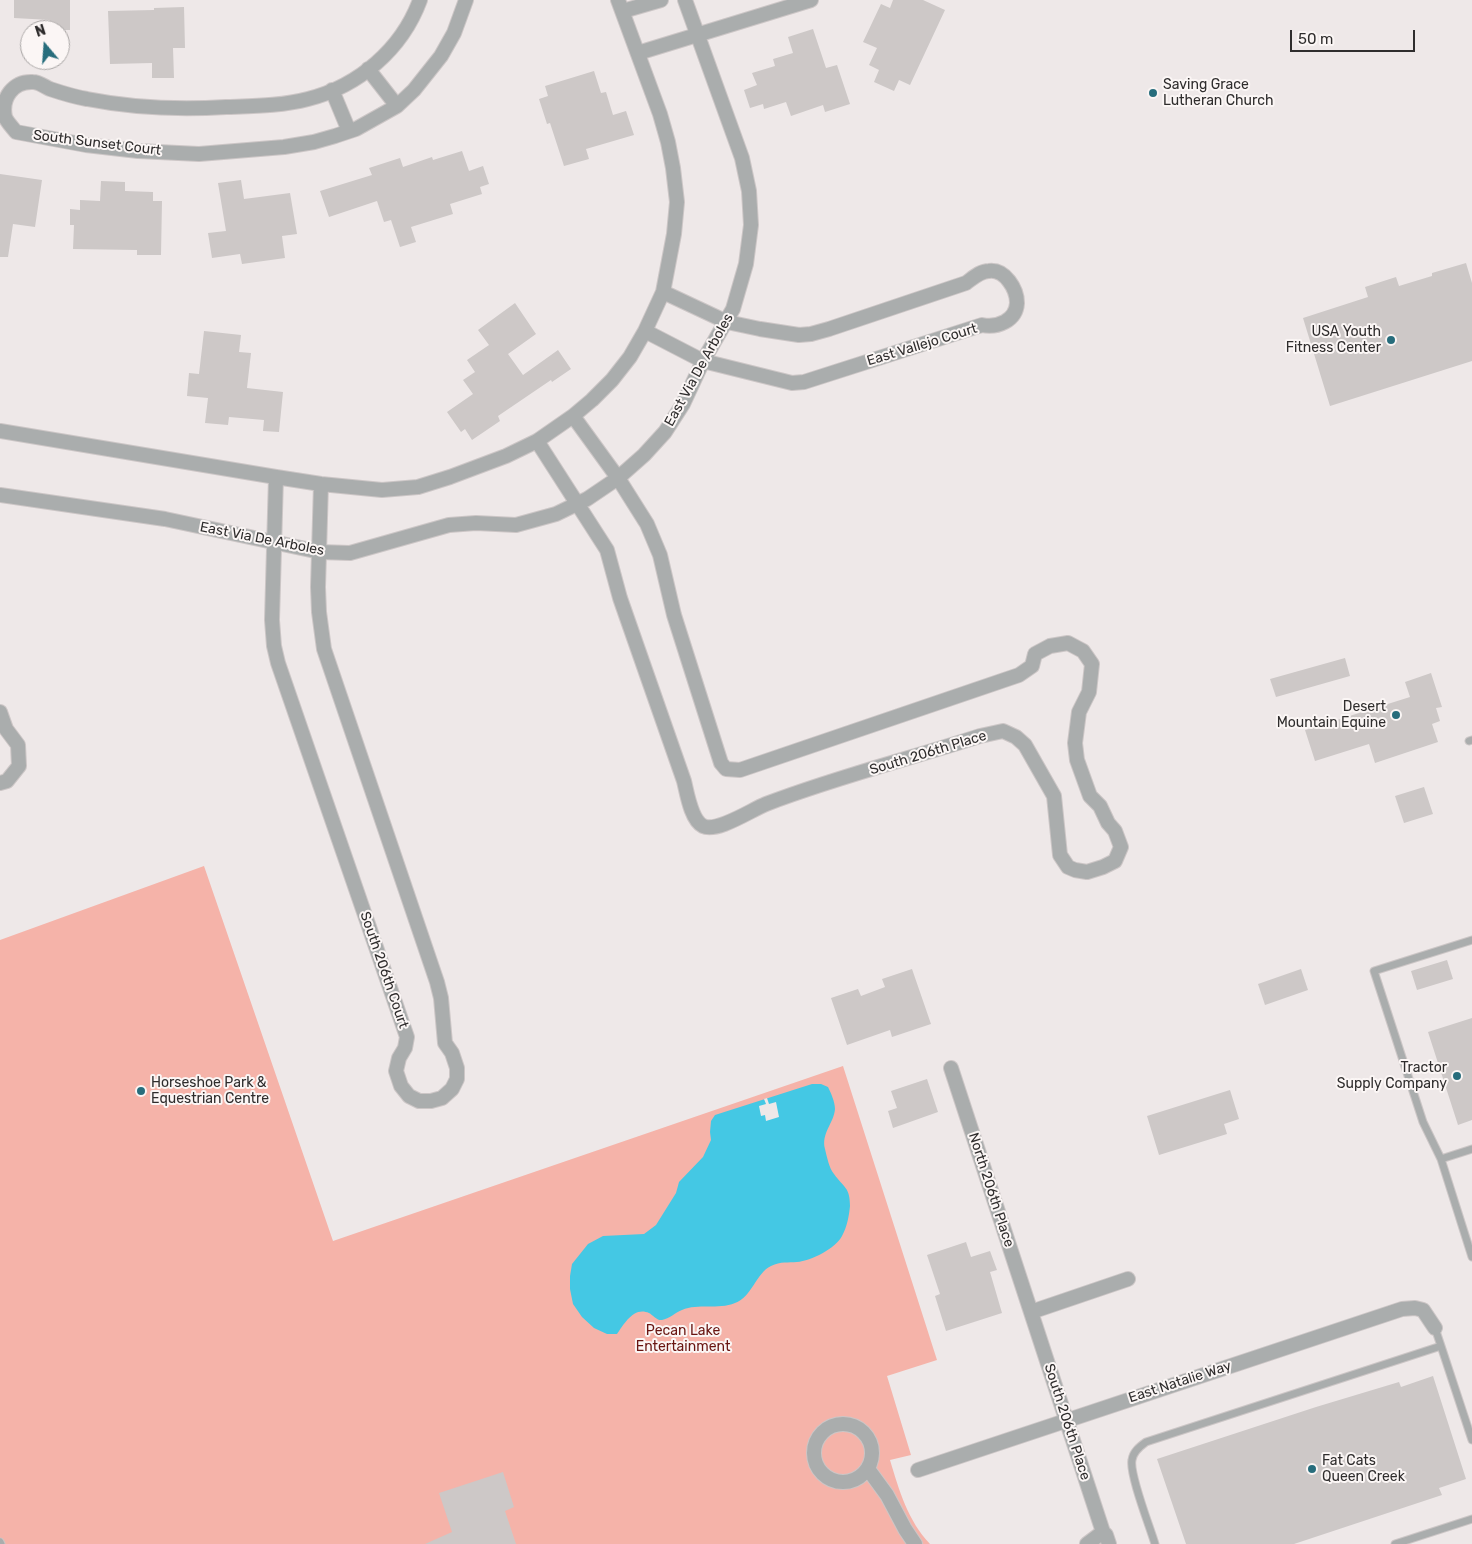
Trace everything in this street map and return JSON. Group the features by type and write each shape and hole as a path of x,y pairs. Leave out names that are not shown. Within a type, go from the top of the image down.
{"street":[{"name":"South Sunset Court","path":"420,0 396,44 379,62 358,78 309,99 280,104 174,109 132,106 86,99 49,89 34,82 19,84 8,93 4,104 6,118 16,132 86,145 138,151 200,154 255,150 314,142 349,131 397,106 428,74 441,56 454,33 466,0"},
{"path":"0,432 320,484 382,490 418,487 506,456 537,442 573,416 612,380 630,357 645,331 663,292 674,234 677,202 673,168 660,114 621,6 661,0"},
{"path":"685,0 697,34"},
{"path":"638,53 811,0"},
{"name":"East Via De Arboles","path":"0,495 165,518 320,552 350,553 448,525 476,523 516,525 556,514 587,499 618,478 644,455 665,432 683,404 703,361 727,322 733,309 746,264 750,225 749,191 742,158 697,34"},
{"path":"368,69 397,106"},
{"path":"332,90 349,131"},
{"name":"East Vallejo Court","path":"645,331 703,361 792,382 804,382 982,325 990,327 1000,325 1012,315 1017,304 1013,288 1008,280 1003,274 990,270 983,272 966,283 811,334 799,335 727,322 663,292"},
{"path":"573,416 618,478"},
{"path":"537,442 577,504"},
{"name":"South 206th Court","path":"276,477 272,620 274,646 278,663 407,1036 405,1048 399,1058 396,1070 398,1078 401,1086 409,1096 419,1101 432,1101 442,1098 452,1089 457,1079 458,1068 452,1053 445,1043 441,998 437,982 324,649 319,612 320,484"},
{"name":"South 206th Place","path":"577,504 607,550 620,598 684,781 691,808 697,821 703,826 714,827 724,824 755,808 800,791 980,736 1003,731 1016,737 1025,745 1054,796 1060,854 1068,866 1075,870 1087,872 1115,861 1121,847 1100,806 1090,796 1077,760 1075,743 1078,712 1089,692 1092,664 1083,651 1068,643 1050,646 1035,654 1032,666 1020,675 747,768 740,770 726,769 721,763 674,615 660,555 647,524 618,478"},
{"path":"0,712 6,729 18,745 19,766 7,781 0,783"},
{"name":"North 206th Place","path":"951,1068 1031,1312"},
{"path":"1031,1312 1128,1279"},
{"name":"East Natalie Way","path":"918,1470 1402,1308 1423,1310 1435,1328"},
{"name":"South 206th Place","path":"1031,1312 1106,1538"},
{"path":"842,1423 860,1428 867,1434 873,1452 872,1461 868,1469 862,1476 854,1480 845,1482 828,1478 816,1464 814,1455 818,1437 832,1425 842,1423"},
{"path":"868,1469 887,1495 905,1530 915,1544"},
{"path":"1087,1544 1106,1538"}],"lane":[{"path":"1472,940 1374,971 1423,1122 1441,1159 1472,1257"},
{"path":"1441,1159 1472,1149"},
{"path":"1435,1328 1472,1440"},
{"path":"1155,1544 1134,1478 1131,1462 1135,1451 1146,1442 1440,1346"},
{"path":"1395,1544 1472,1519"}],"green space":[{"name":"Pecan Lake Entertainment","path":"204,866 333,1241 843,1066 937,1360 887,1376 911,1455 890,1460 910,1515 930,1544 0,1544 0,940"}],"water":[{"path":"812,1084 821,1084 828,1087 835,1106 824,1143 832,1172 848,1191 850,1200 844,1233 839,1241 829,1249 809,1259 771,1266 761,1274 746,1296 735,1303 722,1306 688,1308 662,1320 644,1311 639,1312 630,1317 617,1334 607,1334 594,1328 582,1317 573,1304 570,1289 572,1264 588,1244 603,1236 644,1234 656,1225 676,1193 679,1182 703,1157 711,1140 711,1121 715,1115"}],"pier":[{"path":"767,1098 769,1104 776,1102 779,1117 766,1121 765,1115 761,1116 759,1106 766,1104 764,1099"}],"building":[{"path":"14,0 70,0 70,20 14,18"},
{"path":"893,0 923,0 945,10 910,85 899,80 894,91 874,82 879,70 869,65 877,48 863,42 881,4 890,8"},
{"path":"184,7 185,48 173,48 174,78 152,78 152,63 110,64 108,11"},
{"path":"813,29 826,68 837,65 850,104 825,112 823,105 791,116 786,102 764,109 763,104 750,108 744,90 757,85 752,73 775,66 773,59 793,53 788,37"},
{"path":"594,71 601,93 606,92 613,115 626,111 634,135 586,149 589,159 564,166 550,123 547,124 539,99 548,96 545,86"},
{"path":"462,151 469,171 483,166 489,184 480,187 482,194 450,204 453,214 411,227 416,242 400,247 391,220 384,222 377,201 329,217 320,191 372,175 369,168 400,158 403,167 432,157 433,160"},
{"path":"0,174 42,180 35,227 13,224 8,257 0,257"},
{"path":"241,180 244,199 290,193 297,234 282,236 285,258 242,264 240,254 212,258 208,233 226,231 218,183"},
{"path":"101,181 125,182 125,191 153,192 153,201 162,201 161,255 137,255 137,250 73,249 74,225 70,225 70,209 80,210 80,200 100,201"},
{"name":"USA Youth Fitness Center","path":"1466,263 1472,283 1472,361 1330,406 1303,318 1368,297 1365,287 1396,277 1399,286 1432,276 1432,273"},
{"path":"515,303 536,334 508,354 523,375 558,350 571,369 552,382 551,380 498,416 500,421 472,440 465,429 461,432 447,412 473,394 463,380 475,372 467,360 489,345 478,330"},
{"path":"204,331 241,335 239,352 251,353 247,388 283,392 279,432 263,431 264,420 229,417 228,425 205,423 208,398 187,396 189,373 199,374"},
{"path":"1345,658 1350,676 1276,697 1270,679"},
{"name":"Desert Mountain Equine","path":"1431,673 1442,707 1436,708 1440,721 1432,724 1438,742 1375,763 1369,744 1315,761 1305,730 1410,697 1405,682"},
{"path":"1424,787 1433,814 1404,823 1395,796"},
{"path":"1447,960 1453,979 1417,990 1411,971"},
{"path":"912,969 931,1024 892,1037 890,1030 847,1045 831,998 858,989 861,996 885,987 882,979"},
{"path":"1301,969 1308,990 1265,1005 1258,984"},
{"name":"Tractor Supply Company","path":"1472,1018 1472,1120 1458,1125 1428,1032"},
{"path":"927,1079 938,1112 893,1128 888,1111 897,1108 891,1091"},
{"path":"1230,1090 1239,1119 1224,1124 1227,1134 1159,1155 1147,1116"},
{"path":"966,1242 971,1257 990,1251 997,1270 990,1272 1002,1313 946,1331 935,1296 940,1294 927,1255"},
{"name":"Fat Cats Queen Creek","path":"1433,1376 1466,1479 1439,1488 1442,1495 1294,1544 1186,1544 1157,1459 1399,1382 1401,1387"},
{"path":"503,1472 514,1507 505,1511 516,1544 425,1544 452,1532 439,1493"}],"place":[{"name":"Saving Grace Lutheran Church","path":"1153,93"},
{"name":"USA Youth Fitness Center","path":"1391,340"},
{"name":"Desert Mountain Equine","path":"1396,715"},
{"name":"Tractor Supply Company","path":"1457,1076"},
{"name":"Horseshoe Park & Equestrian Centre","path":"141,1091"},
{"name":"Fat Cats Queen Creek","path":"1312,1469"}]}
